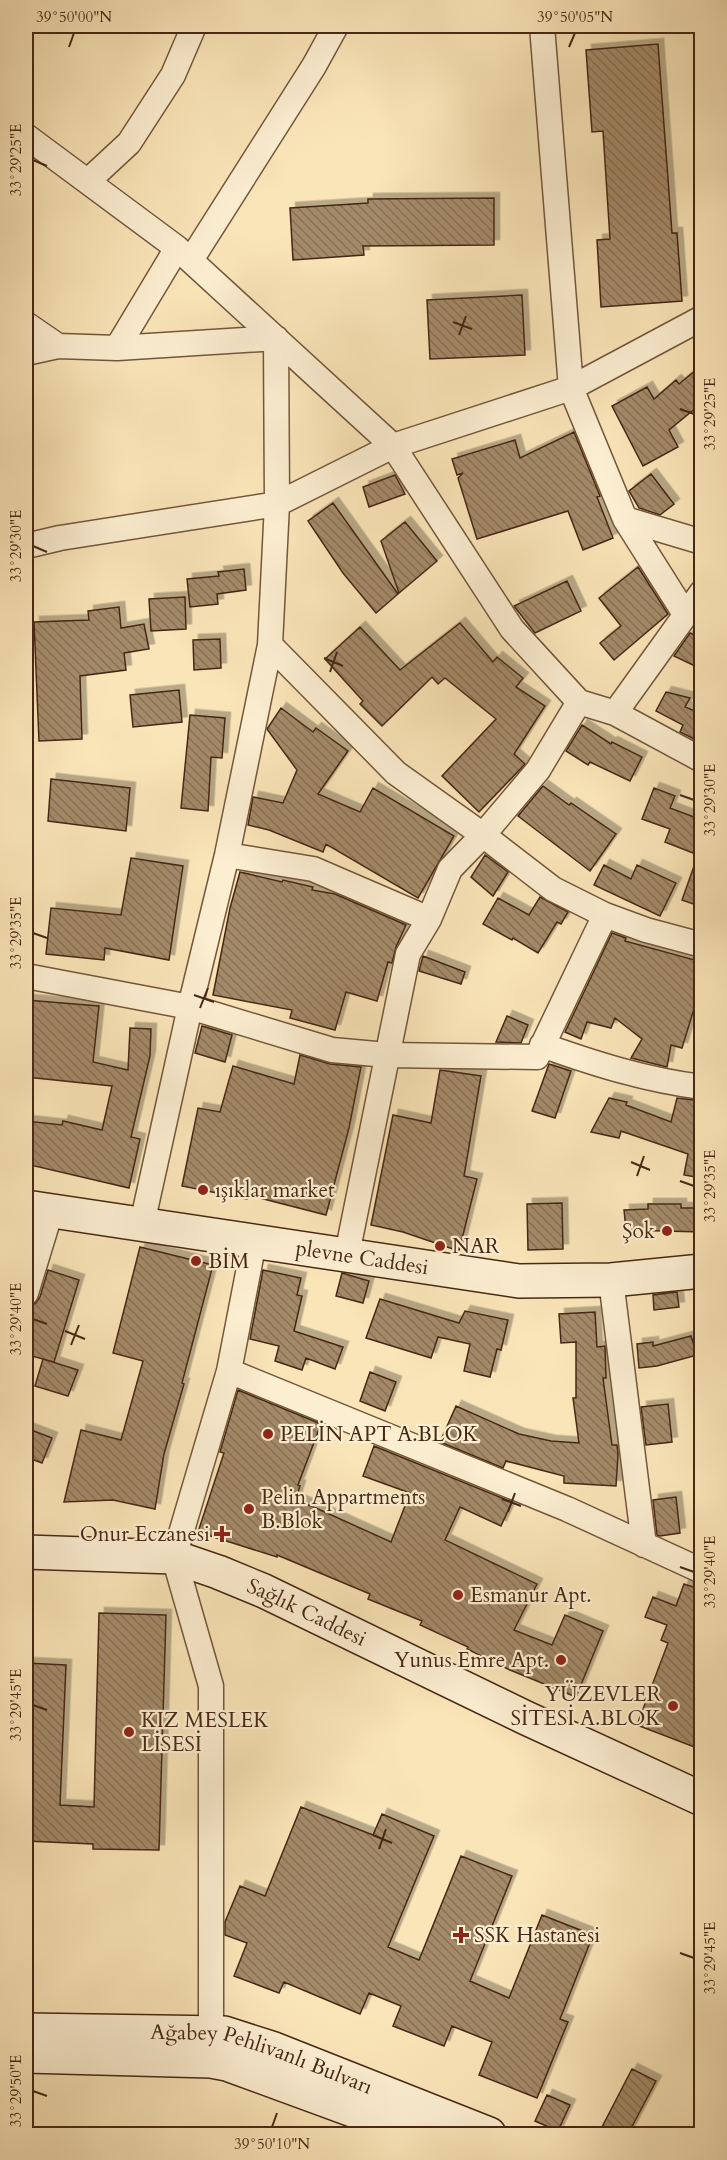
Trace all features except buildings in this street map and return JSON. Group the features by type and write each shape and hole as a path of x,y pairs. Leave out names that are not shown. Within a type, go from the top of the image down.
{"street":[{"path":"88,181 129,143 173,75 194,26"},
{"path":"117,348 314,66 336,26"},
{"path":"542,26 571,388 625,519 685,614"},
{"path":"26,136 184,254 393,446 512,629 579,702 615,712 702,760"},
{"path":"26,546 60,538 277,504 393,446 571,388 702,318"},
{"path":"26,324 58,346"},
{"path":"680,329 702,342"},
{"path":"26,353 58,346 117,348 276,338"},
{"path":"142,1224 190,1007 227,855 270,645 277,504 276,338"},
{"path":"625,519 702,542"},
{"path":"615,712 702,592"},
{"path":"270,645 396,773 483,835 552,889 605,915 646,930 702,945"},
{"path":"347,1254 408,954 429,919 450,869 483,835 538,770 579,702"},
{"path":"227,855 313,869 429,919"},
{"path":"26,976 190,1007 332,1050 387,1055 537,1057 605,915"},
{"path":"542,1045 601,1066 662,1082 702,1087"},
{"path":"26,1293 38,1209"},
{"name":"plevne Caddesi","path":"38,1209 519,1281 611,1280 702,1271"},
{"path":"210,2046 211,1686 174,1557 229,1371 254,1242"},
{"path":"611,1280 644,1545"},
{"path":"229,1371 567,1509 702,1571"},
{"name":"Sağlık Caddesi","path":"26,1552 174,1557 264,1591 579,1743 702,1799"},
{"name":"Ağabey Pehlivanlı Bulvarı","path":"26,2030 210,2046 245,2070 418,2134"},
{"name":"Ağabey Pehlivanlı Bulvarı","path":"26,2056 210,2046 224,2033 253,2041 489,2134"}],"place":[{"name":"ışıklar market","path":"203,1190"},
{"name":"Şok","path":"667,1231"},
{"name":"NAR","path":"440,1246"},
{"name":"BİM","path":"196,1261"},
{"name":"PELİN APT A.BLOK","path":"268,1434"},
{"name":"Pelin Appartments B.Blok","path":"249,1509"},
{"name":"Onur Eczanesi","path":"222,1534"},
{"name":"Esmanur Apt.","path":"458,1595"},
{"name":"Yunus Emre Apt.","path":"561,1660"},
{"name":"YÜZEVLER SİTESİ A.BLOK","path":"673,1706"},
{"name":"KIZ MESLEK LİSESİ","path":"129,1732"},
{"name":"SSK Hastanesi","path":"461,1935"}]}
